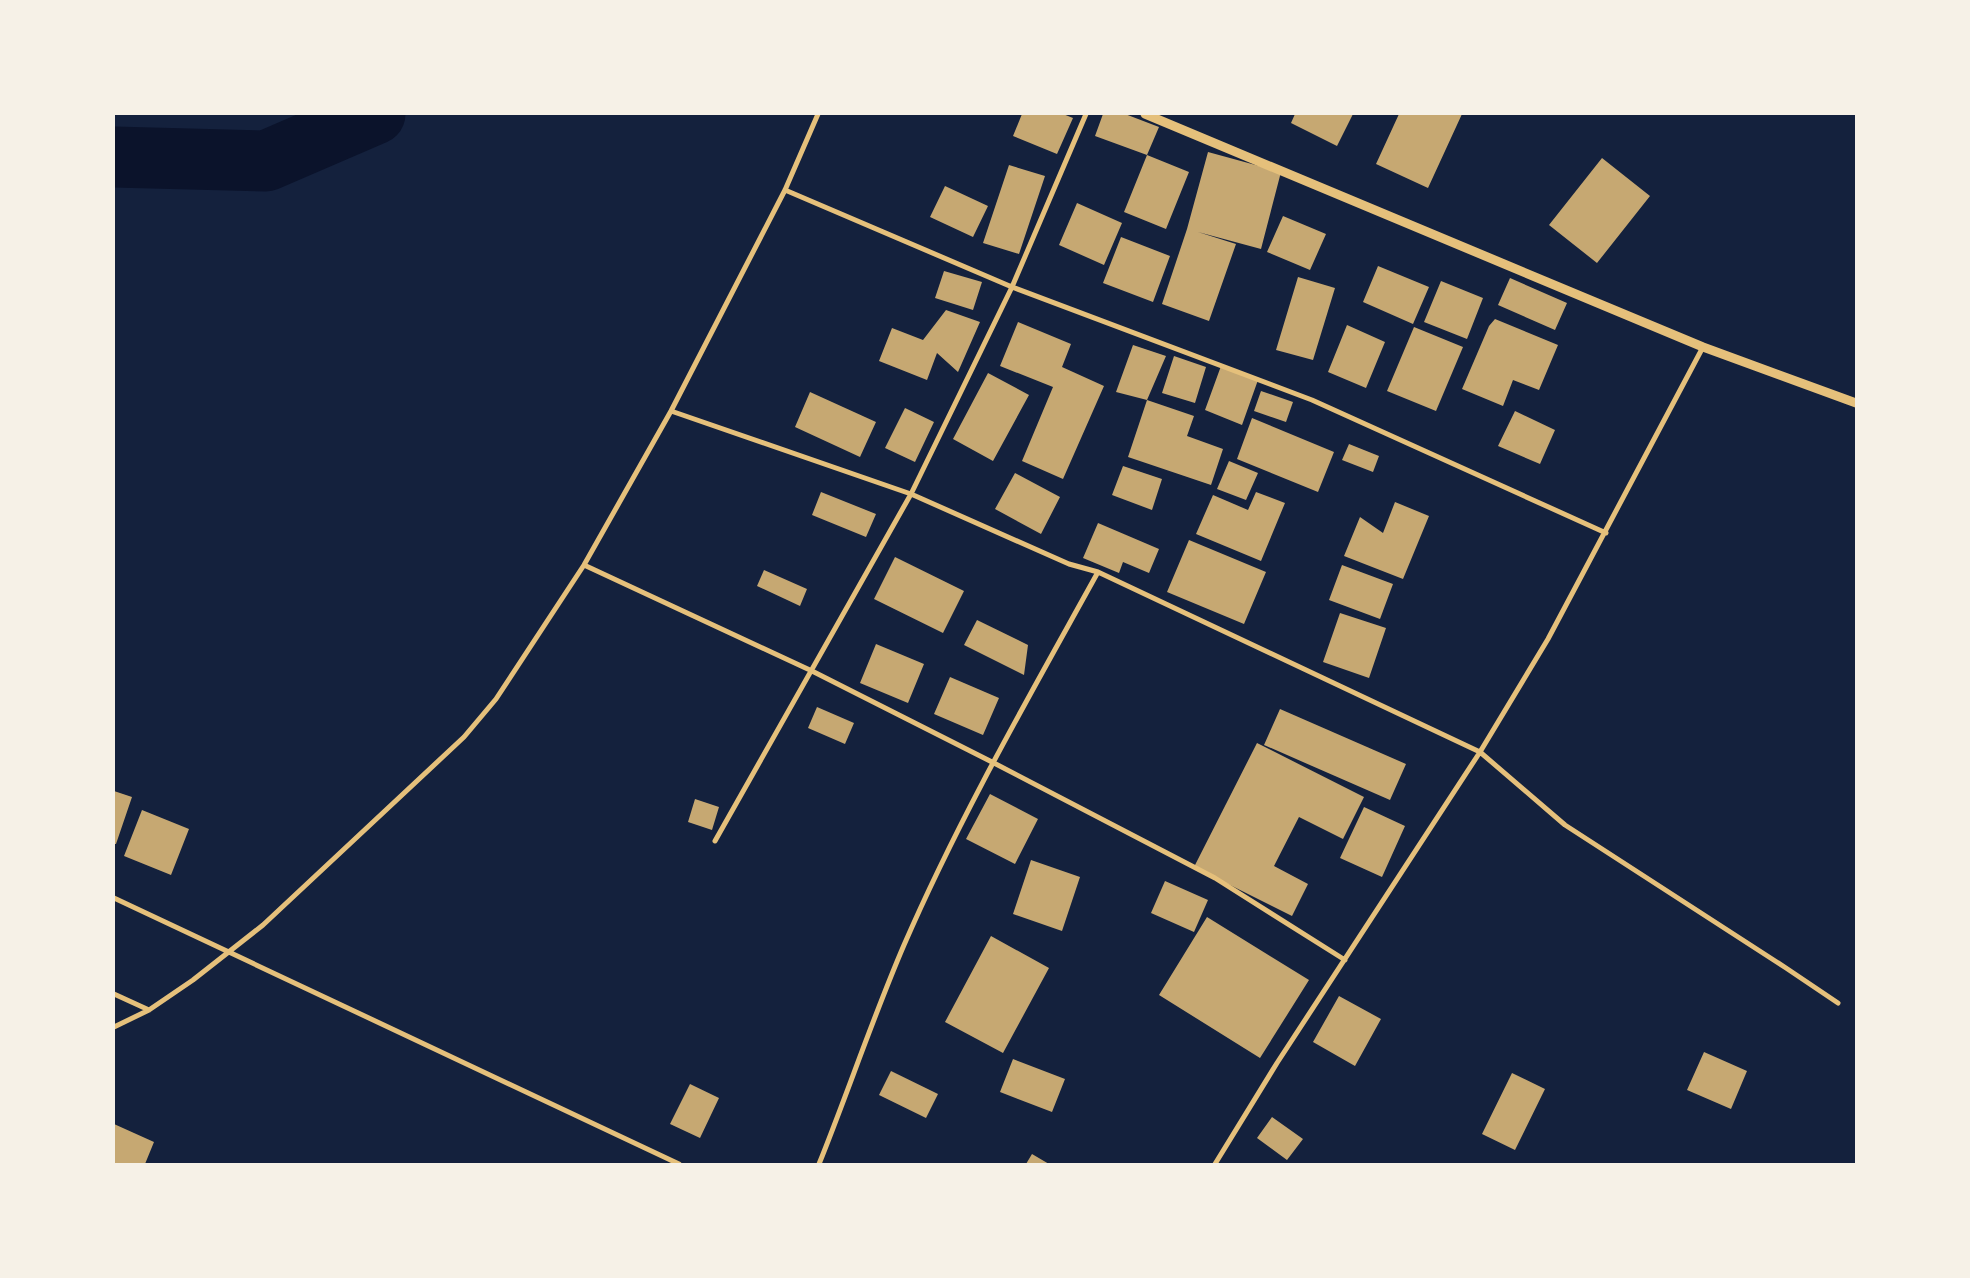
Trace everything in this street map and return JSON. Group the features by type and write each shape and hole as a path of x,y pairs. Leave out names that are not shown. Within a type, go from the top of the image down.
{"street":[{"path":"114,1027 149,1010 230,952 263,925 464,737 496,699 584,565 671,411 785,190 818,114"},
{"path":"715,841 911,494 1012,287 1086,114"},
{"path":"1145,114 1703,348 1856,403"},
{"path":"785,190 1012,287 1312,400 1606,533"},
{"path":"1215,1164 1277,1063 1480,752 1548,639 1703,348"},
{"path":"671,411 911,494 1069,564 1098,572 1480,752 1565,825 1778,962 1838,1004"},
{"path":"584,565 812,672 992,762 1215,878 1345,960"},
{"path":"819,1164 903,947 943,860 992,762 1098,572"},
{"path":"114,898 679,1164"},
{"path":"114,994 149,1010"}],"building":[{"path":"1022,114 1063,114 1073,118 1057,154 1013,136"},
{"path":"1103,114 1125,114 1159,127 1147,155 1095,136"},
{"path":"1295,114 1353,114 1337,146 1291,123"},
{"path":"1399,114 1462,114 1428,188 1376,164"},
{"path":"1208,152 1281,172 1261,249 1198,232 1236,244 1209,321 1162,304 1187,229"},
{"path":"1147,155 1189,172 1166,229 1124,212"},
{"path":"1602,158 1650,196 1597,263 1549,225"},
{"path":"1009,165 1045,176 1019,254 983,243"},
{"path":"945,186 988,206 973,237 930,217"},
{"path":"1077,203 1122,223 1104,265 1059,245"},
{"path":"1283,216 1326,234 1310,270 1267,252"},
{"path":"1121,237 1170,256 1153,302 1103,283"},
{"path":"1378,266 1429,287 1413,324 1363,302"},
{"path":"944,271 982,282 973,310 935,298"},
{"path":"1298,277 1335,288 1313,360 1276,350"},
{"path":"1510,278 1567,303 1555,330 1498,305"},
{"path":"1441,281 1483,298 1467,339 1424,322"},
{"path":"946,310 980,322 958,372 937,353 927,380 879,361 892,328 923,340"},
{"path":"1495,319 1558,345 1539,390 1513,380 1503,406 1462,389 1489,326"},
{"path":"1018,322 1071,344 1062,367 1104,386 1063,479 1022,461 1053,387 1000,366"},
{"path":"1347,325 1385,342 1366,388 1328,372"},
{"path":"1414,327 1463,347 1436,411 1387,391"},
{"path":"1133,345 1166,356 1147,400 1116,392"},
{"path":"1174,356 1206,367 1195,403 1162,393"},
{"path":"1221,366 1258,380 1242,425 1205,410"},
{"path":"988,373 1029,395 993,461 953,439"},
{"path":"1261,391 1293,402 1286,422 1254,411"},
{"path":"810,392 876,422 860,457 795,427"},
{"path":"1147,400 1194,416 1187,436 1223,449 1211,485 1128,457"},
{"path":"905,408 934,422 915,462 885,448"},
{"path":"1515,411 1555,430 1540,464 1498,446"},
{"path":"1252,418 1334,452 1318,492 1237,459"},
{"path":"1349,444 1379,456 1373,472 1342,460"},
{"path":"1229,461 1258,473 1246,500 1217,489"},
{"path":"1123,466 1162,479 1152,510 1112,495"},
{"path":"1015,473 1060,497 1041,534 995,509"},
{"path":"821,492 876,514 866,537 812,515"},
{"path":"1256,492 1285,503 1261,561 1196,534 1213,495 1248,510"},
{"path":"1395,502 1429,516 1403,579 1344,556 1360,517 1383,533"},
{"path":"1098,523 1159,549 1149,573 1123,562 1119,573 1083,558"},
{"path":"1189,540 1266,572 1244,624 1167,592"},
{"path":"895,557 964,591 943,633 874,599"},
{"path":"1342,565 1393,584 1380,619 1329,600"},
{"path":"764,570 807,589 800,606 757,586"},
{"path":"1340,613 1386,628 1369,678 1323,662"},
{"path":"977,620 1028,645 1024,675 964,645"},
{"path":"876,644 924,664 908,703 860,683"},
{"path":"950,677 999,698 983,735 934,714"},
{"path":"817,707 854,723 845,744 808,728"},
{"path":"1280,709 1406,764 1390,800 1264,745"},
{"path":"1257,743 1364,797 1343,839 1299,817 1274,866 1308,884 1292,916 1194,867"},
{"path":"114,791 132,797 116,844 114,844"},
{"path":"990,794 1038,819 1015,864 966,839"},
{"path":"695,799 719,807 712,830 688,822"},
{"path":"1364,807 1405,826 1382,877 1340,858"},
{"path":"142,810 189,829 171,875 124,856"},
{"path":"1031,860 1080,877 1062,931 1013,914"},
{"path":"1165,881 1208,900 1194,932 1151,913"},
{"path":"1207,917 1309,980 1260,1058 1159,995"},
{"path":"991,936 1049,968 1003,1053 945,1022"},
{"path":"1339,996 1381,1019 1355,1066 1313,1042"},
{"path":"1704,1052 1747,1071 1731,1109 1687,1090"},
{"path":"1013,1059 1065,1079 1052,1112 1000,1092"},
{"path":"891,1071 938,1094 926,1118 879,1095"},
{"path":"1512,1073 1545,1089 1515,1150 1482,1134"},
{"path":"690,1084 719,1098 700,1138 670,1124"},
{"path":"1272,1117 1303,1139 1287,1160 1257,1138"},
{"path":"114,1124 154,1142 145,1164 114,1164"},
{"path":"1032,1154 1049,1164 1026,1164"}],"waterway":[{"path":"114,157 266,161 375,114"}]}
